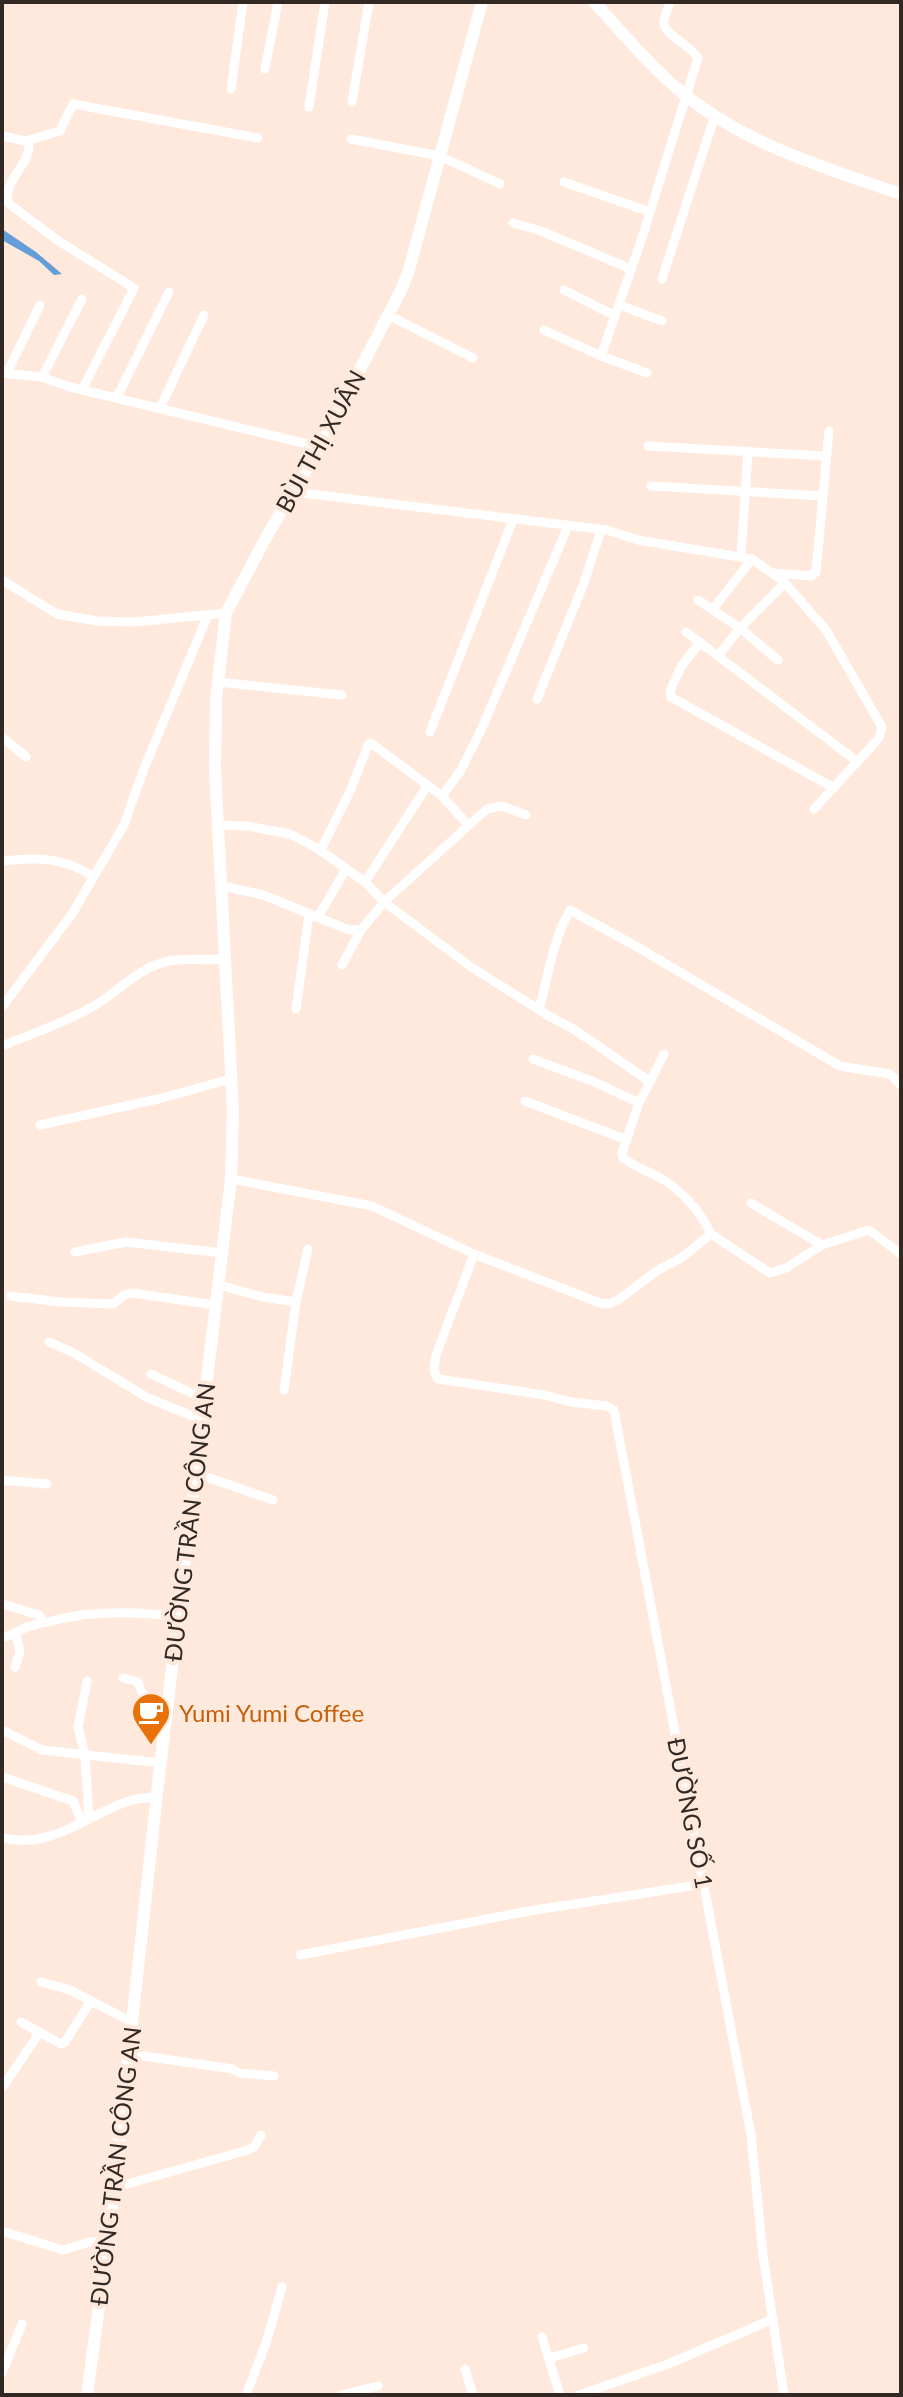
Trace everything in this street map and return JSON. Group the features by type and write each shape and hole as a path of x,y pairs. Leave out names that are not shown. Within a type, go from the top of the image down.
{"main road":[{"name":"BÙI THỊ XUÂN","path":"222,886 215,757 218,682 226,613 269,532 320,447 408,273 482,2"},
{"path":"597,3 663,76 686,96 739,131 813,164 901,194"},
{"name":"ĐƯỜNG TRẦN CÔNG AN","path":"87,2395 108,2241 160,1763 231,1179 233,1111 222,886"}],"street":[{"path":"231,89 243,2"},
{"path":"265,69 278,2"},
{"path":"309,107 325,2"},
{"path":"352,102 369,2"},
{"path":"601,356 698,58 689,47 665,30 663,24 670,2"},
{"path":"2,136 26,141 60,131 73,104 258,138"},
{"path":"662,279 715,115"},
{"path":"351,139 440,156 500,184"},
{"path":"26,141 29,152 4,199 57,240 134,288 82,390"},
{"path":"564,182 650,212"},
{"path":"513,223 541,231 631,269"},
{"path":"564,290 615,316"},
{"path":"117,397 169,292"},
{"path":"42,377 82,299"},
{"path":"40,305 5,373 42,377 82,390 320,447"},
{"path":"619,305 662,321"},
{"path":"160,408 204,315"},
{"path":"388,315 473,358"},
{"path":"544,330 647,373"},
{"path":"772,573 811,576 816,572 829,431"},
{"path":"648,446 826,456"},
{"path":"712,610 747,558 748,451"},
{"path":"651,486 823,496"},
{"path":"294,492 601,530 638,540 747,558 772,573 785,583 826,630 882,727 879,738 814,809"},
{"path":"430,732 513,520"},
{"path":"442,796 461,770 482,728 568,526"},
{"path":"537,699 584,583 601,530"},
{"path":"2,580 57,614 97,621 135,622 226,613"},
{"path":"718,656 740,628 785,583"},
{"path":"698,600 740,628 778,660"},
{"path":"2,1007 72,914 124,825 143,771 208,615"},
{"path":"686,632 858,762"},
{"path":"700,642 681,667 671,687 671,697 834,788"},
{"path":"218,682 342,695"},
{"path":"2,737 26,757"},
{"path":"320,851 369,744 376,745 442,796 468,825"},
{"path":"365,882 427,786"},
{"path":"342,965 361,930 384,902 487,809 496,805 526,815"},
{"path":"218,825 247,826 290,834 320,851 365,882 384,902 471,967 575,1030 649,1081"},
{"path":"2,861 26,858 52,860 74,865 93,876"},
{"path":"296,1009 314,916 346,869"},
{"path":"222,886 263,895 349,930 361,930"},
{"path":"539,1010 553,954 570,910 840,1066 890,1074 901,1085"},
{"path":"2,1046 87,1010 146,969 168,962 226,959"},
{"path":"2,988 10,995"},
{"path":"664,1054 639,1103 622,1153 625,1160 666,1181 678,1191 704,1219 711,1234 770,1273 786,1268 822,1245 869,1230 901,1254"},
{"path":"533,1059 639,1103"},
{"path":"40,1125 231,1079"},
{"path":"525,1101 627,1140"},
{"path":"231,1179 372,1206 472,1259 600,1303 609,1304 618,1300 711,1234"},
{"path":"751,1203 822,1245"},
{"path":"75,1252 126,1242 222,1253"},
{"path":"284,1390 296,1302 308,1249"},
{"name":"ĐƯỜNG SỐ 1","path":"472,1259 436,1355 434,1370 438,1379 545,1395 607,1406 614,1410 751,2135 771,2320 784,2395"},
{"path":"219,1285 296,1302"},
{"path":"11,1296 113,1304 132,1293 216,1305"},
{"path":"49,1342 74,1353 148,1398 202,1420"},
{"path":"151,1374 204,1399"},
{"path":"195,1473 273,1500"},
{"path":"2,1480 47,1484"},
{"path":"2,1604 39,1615 45,1623"},
{"path":"2,1637 16,1634 24,1628 104,1612 145,1612 178,1617"},
{"path":"15,1667 20,1652 16,1634"},
{"path":"123,1678 138,1682 149,1703 166,1713"},
{"path":"86,1820 85,1755 78,1727 87,1681"},
{"path":"4,1731 42,1750 160,1763"},
{"path":"2,1777 73,1801 86,1820"},
{"path":"2,1838 32,1841 49,1838 125,1802 157,1797"},
{"path":"300,1955 529,1911 704,1884"},
{"path":"41,1982 70,1990 132,2022"},
{"path":"21,2022 63,2044 91,2001"},
{"path":"2,2088 40,2032"},
{"path":"129,2054 274,2076"},
{"path":"113,2188 248,2150 254,2147 261,2135"},
{"path":"2,2231 63,2250 90,2242 108,2241"},
{"path":"246,2395 267,2340 282,2287"},
{"path":"579,2395 668,2364 771,2320"},
{"path":"2,2373 22,2324"},
{"path":"542,2337 560,2395"},
{"path":"549,2358 584,2348"},
{"path":"465,2369 473,2395"},
{"path":"341,2395 378,2386"}],"water":[{"path":"2,229 62,274 54,275 39,261 2,240"}],"place":[{"name":"Yumi Yumi Coffee","path":"151,1746"}]}
